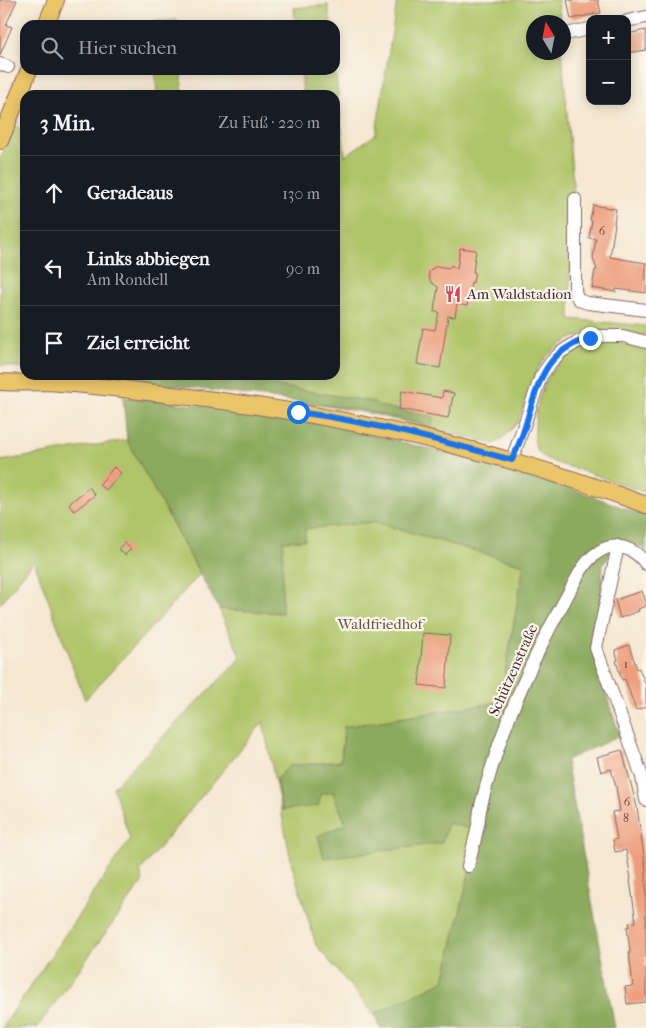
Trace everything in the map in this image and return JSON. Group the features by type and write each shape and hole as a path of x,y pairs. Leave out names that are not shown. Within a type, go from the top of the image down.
{"main road":[{"path":"48,20 56,0"},
{"path":"21,90 27,75"},
{"path":"0,141 20,92"},
{"path":"0,382 48,382 231,401 359,423 512,460 646,505"}],"street":[{"path":"631,20 646,17"},
{"path":"571,33 586,30"},
{"path":"575,199 575,287 577,298 588,303 646,310"},
{"path":"512,460 541,376 561,352 577,342 599,336 623,336 646,342"},
{"path":"646,564 634,551 618,546 596,648 639,767 646,800"},
{"name":"Schützenstraße","path":"468,866 493,762 510,713 528,670 575,582 590,559 594,554 602,550 618,546"}],"green space":[{"path":"397,0 558,0 559,15 526,15 526,60 563,60 574,196 570,319 646,326 646,335 575,337 561,344 546,357 537,370 518,422 503,438 494,444 368,413 224,390 129,380 340,380 340,112 345,156 376,134"},
{"path":"328,5 330,20 295,20 294,8"},
{"path":"155,75 181,75 183,90 157,90"},
{"path":"301,75 336,75 338,90 303,90"},
{"path":"15,126 20,128 20,367 0,365 0,159"},
{"path":"599,342 621,343 646,351 646,493 550,460 538,452 536,446 536,414 539,399 551,373 560,362 571,354"},
{"path":"131,380 241,380 374,402 379,406 434,417 432,426 356,409"},
{"path":"123,397 295,418 338,427 459,456 581,492 646,516 646,552 641,547 623,543 611,553 603,565 597,667 620,736 566,760 615,1028 380,1028 374,1014 444,981 479,831 448,823 442,843 324,858 318,836 346,824 333,792 321,794 318,806 282,810 276,779 289,766 341,761 344,727 500,702 524,565 374,522 305,529 305,540 283,541 282,613 219,609 127,440"},
{"path":"127,440 200,574 85,700 34,561 0,604 0,461"},
{"name":"Waldfriedhof","path":"374,522 524,565 500,702 344,727 341,761 289,766 321,794 333,792 346,824 448,823 479,830 444,981 374,1014 316,945 292,865 263,722 140,871 143,881 37,1028 2,1028 130,839 113,787 241,658 219,609 282,613 279,529"}],"building":[{"path":"0,0 17,0 6,25 12,27 0,55"},
{"path":"567,0 598,0 601,13 571,19"},
{"path":"646,30 646,50 631,52 631,33"},
{"path":"593,205 616,209 610,257 646,263 646,293 616,289 616,292 592,288 595,270 597,270 593,258 596,239 589,238"},
{"path":"460,248 476,250 473,272 475,272 473,283 471,282 467,306 457,304 455,317 448,316 440,368 417,364 423,328 435,330 439,312 434,312 438,287 431,282 429,272 437,266 449,268 451,265 457,269"},
{"path":"402,391 442,398 443,391 454,393 448,418 399,409"},
{"path":"114,467 121,473 106,490 99,485"},
{"path":"89,487 95,495 74,511 69,504"},
{"path":"124,543 131,549 125,555 118,549"},
{"path":"642,591 646,606 638,609 639,611 620,618 615,600"},
{"path":"423,633 450,635 446,688 419,685"},
{"path":"629,645 637,669 639,668 646,686 646,707 636,710 625,679 622,680 616,661 618,660 615,650"},
{"path":"622,750 637,807 646,870 646,1002 627,1004 625,987 633,986 627,927 630,926 629,923 636,922 631,879 626,850 615,852 613,840 617,839 612,812 620,811 611,769 601,772 597,757"}],"place":[{"name":"Am Waldstadion","path":"453,294"}],"route":[{"path":"298,412 396,431 512,460 541,376 551,362 566,348 590,338"}]}
